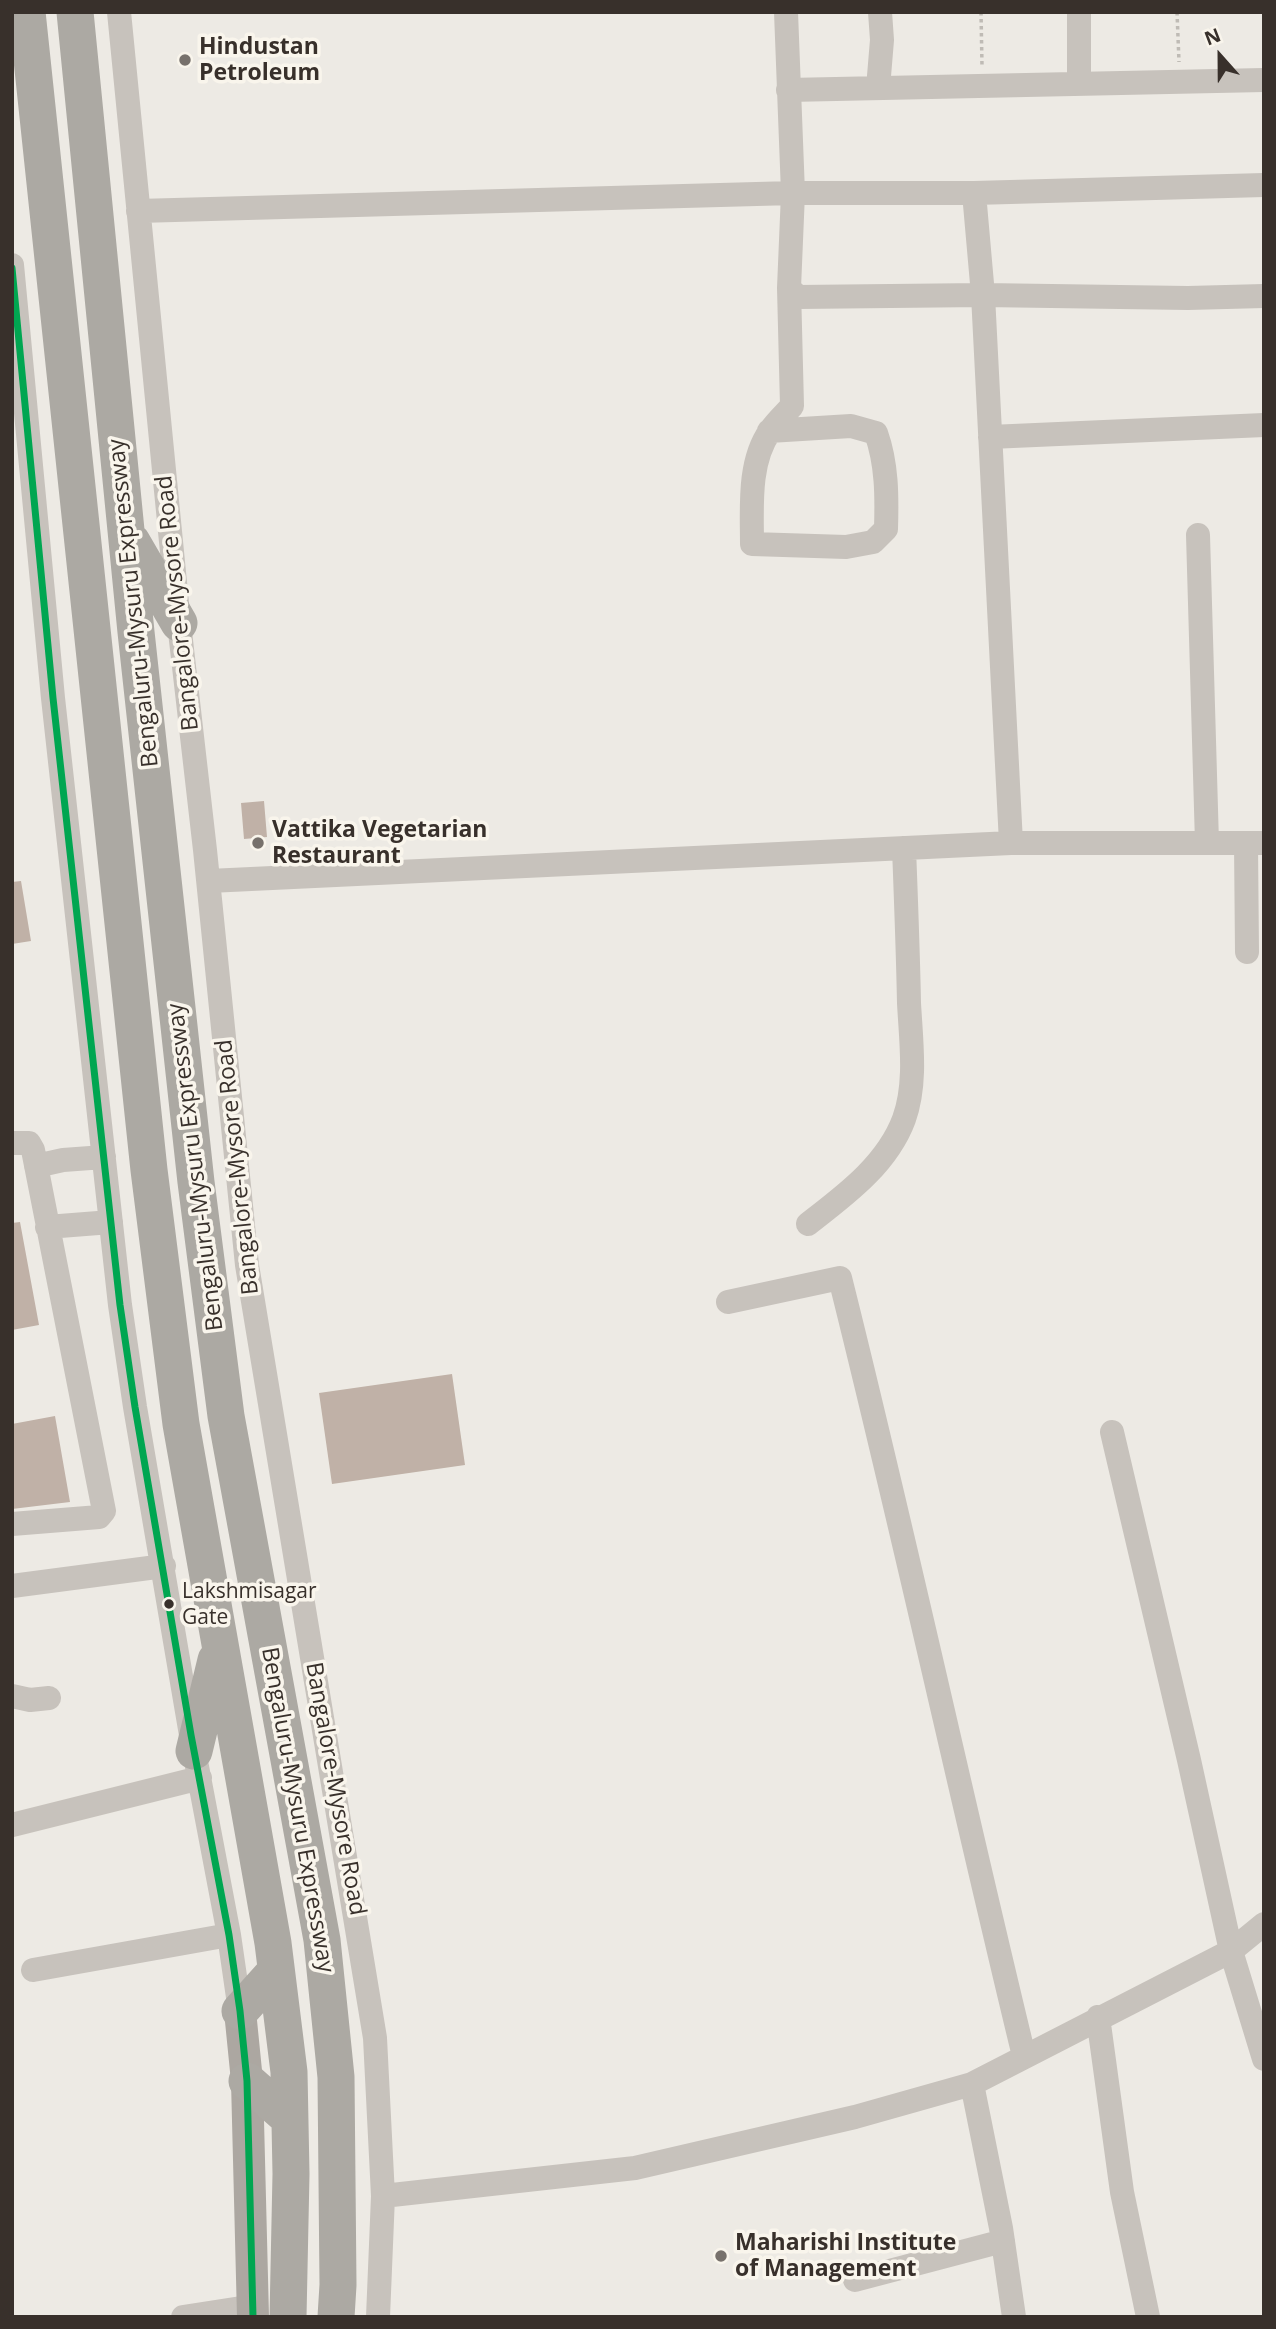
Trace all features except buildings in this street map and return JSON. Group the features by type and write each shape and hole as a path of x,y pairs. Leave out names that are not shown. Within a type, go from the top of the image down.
{"highway":[{"name":"Bengaluru-Mysuru Expressway","path":"27,12 149,1170 181,1424 276,1971 289,2071 290,2260 265,2313"},
{"name":"Bengaluru-Mysuru Expressway","path":"75,12 194,1169 224,1402 322,1940 336,2077 336,2317"},
{"path":"127,532 179,623"},
{"path":"197,1765 220,1643"},
{"path":"240,2011 276,1971"},
{"path":"247,2081 289,2118"}],"main road":[{"path":"240,2011 265,2313"}],"street":[{"name":"Bangalore-Mysore Road","path":"119,12 179,623 209,880 247,1265 376,2038 383,2196 378,2317"},
{"path":"769,432 851,426 876,433 883,453 887,529 873,542 846,547 752,544 752,506 757,460 769,432 792,406 789,288 793,193 786,12"},
{"path":"878,88 882,40 880,12"},
{"path":"1079,12 1079,84"},
{"path":"788,90 1264,80"},
{"path":"138,211 793,193 974,193 1264,185"},
{"path":"974,193 983,295 1011,844"},
{"path":"12,265 53,698 120,1305 135,1407 229,1935 240,2011"},
{"path":"789,288 798,297 1264,296"},
{"path":"990,437 1264,425"},
{"path":"1198,535 1208,843"},
{"path":"209,880 1011,844 1255,843 1247,952"},
{"path":"808,1224 865,1177 893,1138 903,1121 907,1107 911,1058 904,849"},
{"path":"12,1143 29,1143 36,1166 104,1511 99,1517 12,1524"},
{"path":"36,1166 63,1160 104,1157"},
{"path":"47,1227 111,1222"},
{"path":"729,1302 840,1278 890,1477 956,1775 1024,2056"},
{"path":"1112,1432 1231,1951 1264,2059"},
{"path":"12,1586 164,1566"},
{"path":"12,1696 30,1700 49,1698"},
{"path":"12,1825 197,1765"},
{"path":"383,2196 635,2168 855,2117 972,2084 1231,1951 1264,1924"},
{"path":"33,1970 229,1935"},
{"path":"1098,2017 1122,2192 1148,2317"},
{"path":"972,2084 1003,2241 1014,2317"},
{"path":"855,2280 1003,2241"},
{"path":"183,2317 265,2313"}],"path":[{"path":"981,12 982,86"},
{"path":"1177,12 1180,82"}],"transit line":[{"path":"12,268 53,698 120,1305 135,1407 191,1735 229,1935 240,2011 247,2081 253,2317"}],"place":[{"name":"Hindustan Petroleum","path":"185,60"},
{"name":"Vattika Vegetarian Restaurant","path":"258,843"},
{"name":"Lakshmisagar Gate","path":"169,1604"},
{"name":"Maharishi Institute of Management","path":"721,2256"}]}
